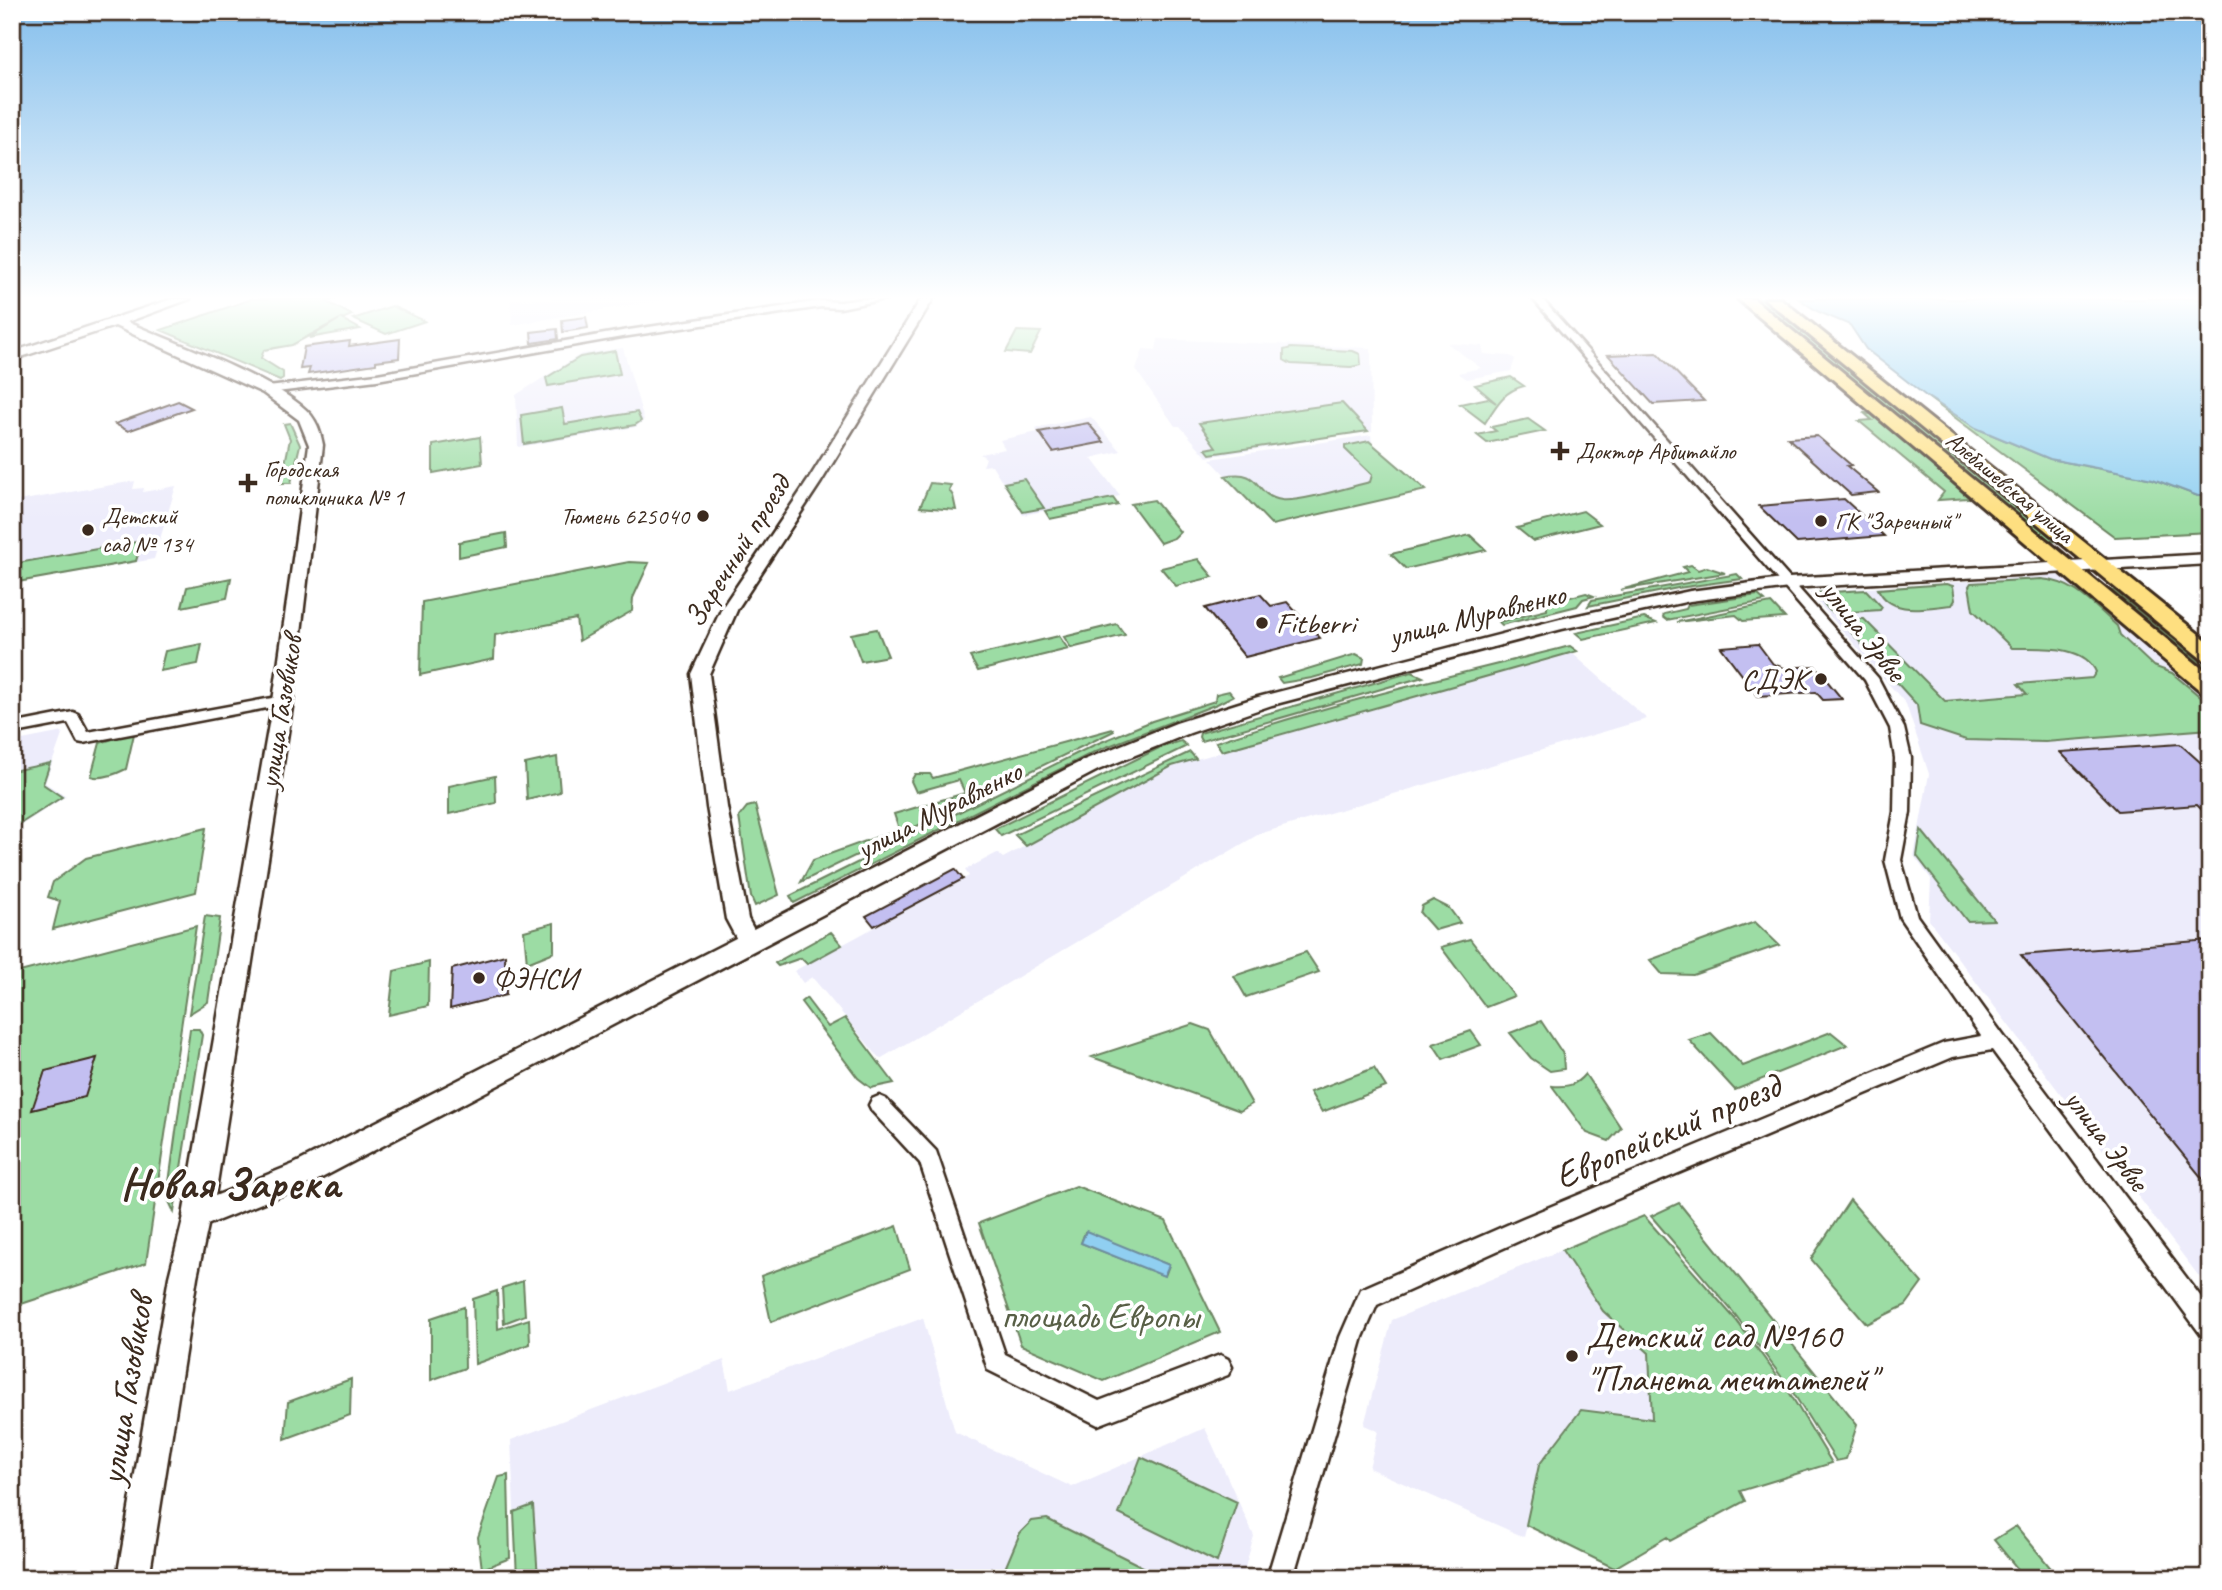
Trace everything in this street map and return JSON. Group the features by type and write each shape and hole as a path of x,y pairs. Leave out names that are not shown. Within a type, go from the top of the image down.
{"main road":[{"name":"улица Газовиков","path":"197,1216 282,701 306,537 316,445 312,429 305,417 268,390 231,373"},
{"name":"Алебашевская улица","path":"1834,373 2210,687"},
{"name":"Алебашевская улица","path":"1864,373 2210,654"},
{"path":"1884,415 1902,418 1914,414"},
{"path":"2063,566 2210,550"},
{"path":"2096,562 2210,559"},
{"name":"улица Муравленко","path":"749,942 1091,765 1183,727 1265,701 1560,624 1690,596 1789,583 2063,566"},
{"path":"197,1216 304,1173 749,942"}],"street":[{"path":"268,390 399,373"},
{"name":"Заречный проезд","path":"749,942 737,919 717,807 701,674 705,656 733,603 882,373"},
{"name":"улица Эрвье","path":"1603,373 1871,678 1897,728 1903,758 1902,812 1893,860 1909,918 1996,1041 2210,1328"},
{"path":"12,723 21,727 73,717 83,737 282,701"},
{"name":"Европейский проезд","path":"1280,1578 1293,1526 1352,1337 1368,1297 1531,1225 1951,1049 1996,1041"},
{"path":"879,1105 929,1158 996,1362 1098,1413 1220,1367"},
{"name":"улица Газовиков","path":"133,1578 183,1277 197,1216"}],"shaded area":[{"path":"551,373 630,373 644,420 636,427 518,447 516,395"},
{"path":"1138,373 1371,373 1372,431 1207,457 1180,426 1175,426"},
{"path":"1458,373 1499,373 1467,379"},
{"path":"1091,417 1121,451 1091,458 1120,496 1023,515 992,465 983,466 986,458 980,454 1005,449 1000,440 1038,432 1035,428"},
{"path":"1371,435 1372,443 1426,490 1272,525 1210,459"},
{"name":"Детский сад № 134","path":"135,481 133,489 144,488 143,492 176,486 154,559 12,584 12,502"},
{"path":"2061,575 2210,702 2210,1291 1929,920 1931,879 1914,856 1929,774 1906,704 1809,592"},
{"path":"1572,653 1647,719 1259,834 880,1059 812,977 803,983 794,971 969,876 965,870 997,853 1003,858 1172,766"},
{"path":"63,732 45,783 66,796 12,831 12,742"},
{"name":"Детский сад №160 \"Планета мечтателей\"","path":"1644,1216 1736,1320 1789,1392 1832,1463 1740,1491 1745,1501 1670,1541 1667,1537 1614,1568 1527,1525 1524,1537 1369,1468 1378,1431 1364,1425 1392,1320"},
{"path":"923,1318 955,1432 1072,1487 1205,1428 1254,1536 1242,1578 517,1578 511,1440 724,1360 730,1390"}],"green space":[{"path":"264,373 283,373 280,380"},
{"path":"554,373 620,374 548,386 546,378"},
{"path":"1842,373 1853,373 2054,537 2054,541 2041,538"},
{"path":"1511,377 1524,386 1505,395 1485,423 1460,404 1488,398 1496,403 1475,385"},
{"path":"1926,396 1976,428 2050,459 2153,479 2198,496 2210,496 2210,532 2115,537"},
{"path":"1342,403 1368,431 1210,454 1206,449 1216,447 1199,423"},
{"path":"562,408 565,424 637,412 641,421 635,425 524,444 521,415"},
{"path":"1863,412 1875,415 1969,498 1938,500 1944,492 1859,421 1872,420"},
{"path":"1528,419 1545,431 1487,443 1477,435 1496,431 1491,427"},
{"path":"290,423 300,445 291,483 281,483 290,439 284,424"},
{"path":"480,437 482,464 433,473 433,445"},
{"path":"1369,441 1426,490 1272,525 1225,476 1246,476 1266,493 1282,500 1325,494 1370,482 1372,475 1345,449 1345,446"},
{"path":"1024,479 1044,508 1023,512 1004,483"},
{"path":"930,483 951,485 949,490 956,510 920,507"},
{"path":"1113,498 1118,505 1050,519 1045,511"},
{"path":"1154,500 1180,532 1174,538 1160,543 1131,504"},
{"path":"1583,511 1600,524 1533,541 1517,528"},
{"path":"506,533 507,547 459,557 459,542"},
{"path":"1470,535 1486,550 1406,569 1391,554"},
{"path":"142,541 136,561 12,583 12,564"},
{"path":"1198,559 1213,577 1176,586 1161,568"},
{"path":"629,562 649,563 633,598 632,611 579,641 576,619 495,635 494,659 420,675 422,602"},
{"path":"1691,565 1698,570 1707,567 1725,573 1620,590 1688,572 1683,567"},
{"path":"1737,574 1742,579 1678,588 1588,606 1592,600"},
{"path":"231,578 227,598 182,607 187,587"},
{"path":"2041,579 2064,585 2083,595 2117,626 2120,635 2153,666 2172,673 2210,705 2210,729 2045,742 1966,740 1920,725 1917,705 1839,619 1864,619 1945,701 2027,694 2018,684 2092,678 2096,672 2090,663 2071,652 2046,648 2012,648 1973,610 1969,586 1971,583"},
{"path":"1946,584 1953,586 1955,600 1952,605 1921,608 1892,604 1878,589"},
{"path":"2105,589 2114,591 2210,670 2210,678"},
{"path":"1866,590 1882,607 1880,610 1836,613 1830,611 1815,593"},
{"path":"1586,593 1594,596 1583,599 1577,606 1502,625 1499,622 1547,610 1547,603"},
{"path":"1758,595 1765,601 1667,620 1663,617 1664,614 1686,609 1688,605"},
{"path":"1771,603 1785,618 1743,621 1736,615 1677,622"},
{"path":"1644,618 1656,623 1583,639 1576,633"},
{"path":"1117,624 1125,635 1071,648 1064,637"},
{"path":"877,629 888,656 861,661 851,634"},
{"path":"1059,636 1068,649 978,671 970,657"},
{"path":"202,644 198,664 160,671 165,651"},
{"path":"1570,646 1577,651 1222,751 1216,742 1348,702"},
{"path":"1356,654 1364,658 1363,664 1282,683 1278,678"},
{"path":"1412,672 1423,677 1201,741 1199,737 1200,733"},
{"path":"1229,691 1233,696 1217,704 1096,751 794,903 790,896 1094,745 1152,721 1215,701 1216,694"},
{"path":"1113,729 1114,731 801,882 813,860 899,829 894,814 965,793 959,780 916,792 911,781 915,774 930,774 933,778"},
{"path":"134,734 126,769 104,777 91,776 100,743"},
{"path":"1181,741 1187,746 1001,836 995,829 1159,748"},
{"path":"1190,752 1196,759 1172,766 1026,846 1015,835"},
{"path":"557,757 560,792 527,800 525,764"},
{"path":"50,763 43,784 62,797 12,829 12,771"},
{"path":"495,776 496,803 449,814 449,786"},
{"path":"755,805 779,895 755,906 751,897 739,817 747,807"},
{"path":"206,828 196,892 53,929 60,901 48,897 53,882 86,858"},
{"path":"1921,830 1994,920 1967,921 1917,856"},
{"path":"1433,900 1449,908 1460,923 1435,930 1420,913 1422,906"},
{"path":"205,916 220,918 208,1002 189,1014"},
{"path":"1755,922 1779,945 1693,975 1662,974 1650,960"},
{"path":"554,923 554,952 527,963 524,931"},
{"path":"196,926 146,1263 12,1307 12,974"},
{"path":"831,932 842,945 807,964 801,958 778,966 775,963"},
{"path":"1470,939 1514,996 1486,1007 1441,947"},
{"path":"1306,952 1319,972 1246,997 1234,976"},
{"path":"429,962 428,1006 389,1015 394,971"},
{"path":"806,998 828,1027 845,1018 894,1083 871,1088 858,1078 801,1002"},
{"path":"1541,1021 1563,1054 1564,1069 1550,1071 1531,1058 1510,1033"},
{"path":"1193,1024 1210,1030 1252,1104 1240,1111 1092,1057"},
{"path":"190,1029 199,1029 202,1035 174,1212 167,1197"},
{"path":"1471,1031 1481,1045 1443,1059 1433,1044"},
{"path":"1831,1032 1847,1045 1735,1090 1689,1040 1711,1033 1743,1066"},
{"path":"1374,1068 1386,1087 1322,1112 1310,1092"},
{"path":"1585,1074 1621,1128 1609,1141 1587,1133 1552,1086 1570,1085"},
{"name":"площадь Европы","path":"1076,1186 1166,1221 1220,1332 1104,1381 1021,1345 979,1223","holes":["1085,1232 1169,1265 1165,1276 1081,1243"]},
{"path":"1850,1200 1922,1283 1906,1305 1867,1324 1811,1259"},
{"path":"1679,1203 1857,1425 1846,1459 1836,1461 1792,1391 1734,1313 1651,1216"},
{"path":"1644,1216 1736,1320 1789,1392 1832,1463 1740,1491 1745,1501 1670,1541 1667,1537 1614,1568 1526,1525 1539,1465 1581,1410 1652,1419 1649,1353 1603,1311 1562,1250"},
{"path":"897,1226 910,1269 771,1322 761,1276"},
{"path":"523,1281 525,1315 504,1323 502,1288"},
{"path":"497,1291 498,1329 529,1319 530,1344 475,1364 473,1299"},
{"path":"464,1307 465,1368 431,1380 431,1318"},
{"path":"351,1379 350,1415 285,1439 288,1402"},
{"path":"1141,1457 1237,1502 1217,1562 1119,1514"},
{"path":"508,1475 510,1558 482,1569 478,1537 499,1477"},
{"path":"533,1505 538,1578 517,1578 514,1512"},
{"path":"1047,1519 1165,1578 1001,1578 1020,1533 1032,1521"},
{"path":"2016,1526 2059,1578 2025,1578 1994,1540"}],"water":[{"path":"1897,373 2210,373 2210,496 2198,496 2153,479 2050,459 1976,428 1926,396"},
{"path":"1086,1231 1169,1265 1164,1276 1081,1243"}],"building":[{"path":"1625,373 1677,373 1704,401 1653,404"},
{"path":"178,401 192,408 128,431 115,424"},
{"path":"1088,423 1104,442 1053,452 1039,432"},
{"path":"1817,436 1878,492 1851,495 1788,438"},
{"name":"ГК \"Заречный\"","path":"1844,499 1884,536 1797,543 1759,506"},
{"name":"Fitberri","path":"1260,594 1271,606 1287,602 1320,638 1245,657 1205,608"},
{"path":"1758,644 1773,664 1784,668 1815,666 1842,699 1823,700 1816,692 1758,696 1721,647"},
{"path":"2180,744 2210,771 2210,809 2202,810 2197,805 2118,811 2060,752"},
{"path":"955,869 963,879 874,926 866,916"},
{"path":"2210,940 2210,1188 2021,955"},
{"name":"ФЭНСИ","path":"505,955 506,995 450,1009 452,969"},
{"path":"97,1058 85,1097 32,1110 45,1071"}],"place":[{"name":"Доктор Арбитайло","path":"1560,451"},
{"name":"Городская поликлиника № 1","path":"248,483"},
{"name":"Тюмень 625040","path":"703,516"},
{"name":"ГК \"Заречный\"","path":"1821,521"},
{"name":"Детский сад № 134","path":"88,530"},
{"name":"Fitberri","path":"1262,623"},
{"name":"СДЭК","path":"1821,679"},
{"name":"ФЭНСИ","path":"479,978"},
{"name":"Детский сад №160 \"Планета мечтателей\"","path":"1572,1356"}],"district":[{"name":"Новая Зарека","path":"230,1183"}]}
